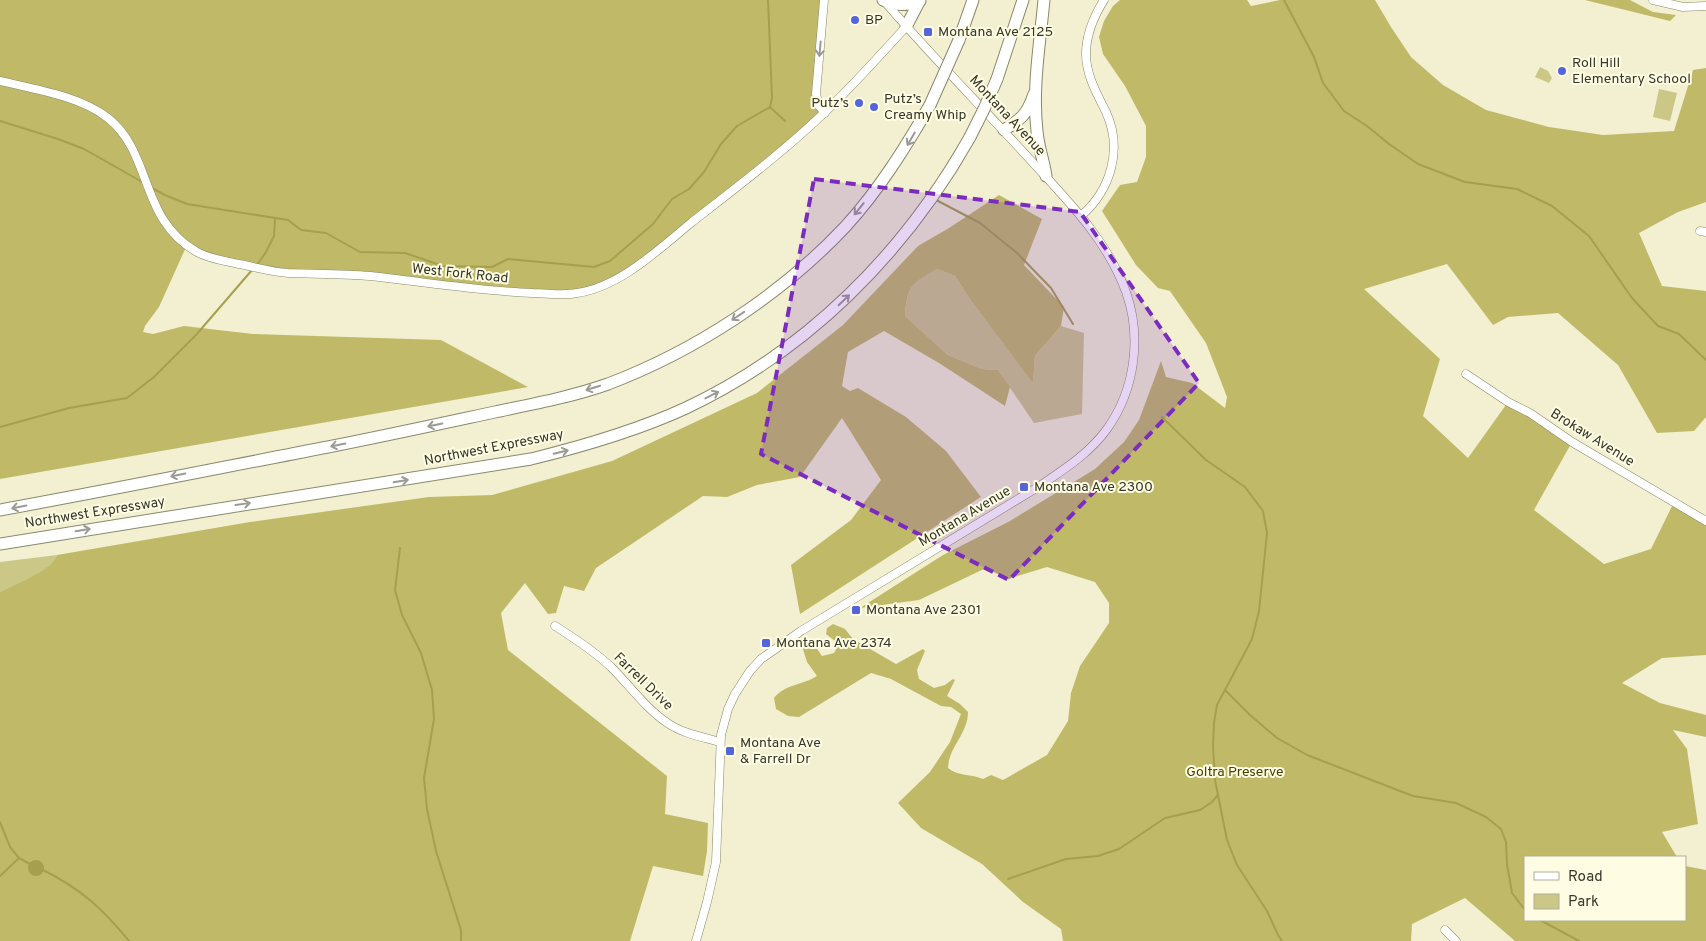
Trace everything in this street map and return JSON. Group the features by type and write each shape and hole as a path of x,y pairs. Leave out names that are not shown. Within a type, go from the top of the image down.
{"highway":[{"path":"883,0 894,5 911,4 920,0"},
{"path":"906,27 920,0"},
{"name":"Northwest Expressway","path":"0,510 386,436 550,401 606,384 642,370 696,344 780,285 826,246 847,225 907,145 930,105 959,40 972,0"},
{"name":"Northwest Expressway","path":"0,544 531,459 590,444 653,422 719,391 794,343 829,314 901,240 970,138 997,79 1023,0"},
{"path":"1044,0 1036,86 1037,130 1046,176"},
{"path":"1004,130 1024,115 1036,86"}],"street":[{"path":"824,0 816,94 819,106 825,113"},
{"name":"Montana Avenue","path":"696,941 716,862 720,742 724,722 735,694 750,671 761,658 801,631 1038,488 1088,451 1107,429 1121,404 1133,362 1133,332 1128,301 1122,284 1097,237 1046,176 883,0"},
{"path":"1081,216 1093,206 1098,198 1108,178 1113,158 1114,147 1110,124 1092,82 1086,54 1090,28 1104,0"},
{"path":"1653,0 1683,7 1706,6"},
{"name":"West Fork Road","path":"0,81 82,104 108,119 123,133 135,154 154,205 169,229 186,245 205,256 290,273 367,276 476,290 569,294 592,290 617,279 656,252 790,144 825,113 906,27"},
{"name":"Brokaw Avenue","path":"1466,374 1508,402 1530,413 1572,442 1706,521"},
{"name":"Farrell Drive","path":"555,626 610,666 670,725 679,730 720,742"},
{"path":"1445,930 1456,941"}],"highlighted area":[{"path":"814,179 1080,212 1199,383 1009,580 761,454"}],"green space":[{"path":"0,0 824,0 816,94 825,113 617,279 579,293 299,272 211,258 187,245 159,307 145,326 143,332 153,334 184,326 253,334 441,340 528,387 0,479"},
{"name":"Goltra Preserve","path":"1120,0 1247,0 1251,6 1280,0 1375,0 1411,57 1443,85 1486,110 1549,127 1603,135 1674,131 1693,70 1706,68 1706,202 1678,212 1639,233 1662,286 1706,291 1706,417 1694,431 1657,433 1618,365 1558,313 1508,317 1493,325 1447,264 1364,289 1440,359 1423,416 1468,458 1508,402 1572,442 1534,510 1604,564 1651,549 1674,502 1706,521 1706,655 1662,658 1622,683 1660,703 1706,715 1706,737 1673,730 1687,749 1698,824 1662,832 1676,856 1524,856 1524,921 1686,921 1686,866 1706,870 1706,941 1515,941 1465,898 1412,924 1411,941 1063,941 1061,929 1023,902 982,864 921,828 898,803 930,772 950,742 961,714 951,707 941,706 891,679 871,673 799,717 788,716 776,709 774,698 778,693 817,676 807,662 801,643 807,639 813,643 822,656 834,653 839,644 826,634 827,628 833,624 845,629 853,639 896,664 923,649 925,651 917,670 919,679 934,688 945,685 953,679 955,680 947,696 960,704 968,712 965,727 949,760 948,768 952,771 983,779 991,775 1003,780 1047,755 1068,721 1071,693 1080,666 1109,623 1109,603 1095,582 1047,567 1008,579 986,568 919,600 860,608 943,555 1010,521 1095,469 1124,442 1139,420 1161,361 1166,377 1192,383 1225,408 1227,397 1206,343 1170,291 1158,288 1136,265 1102,211 1120,185 1137,182 1146,157 1146,126 1125,86 1103,54 1099,37 1104,21 1113,6"},
{"path":"1585,0 1630,0 1653,12 1676,15 1670,21"},
{"path":"1540,67 1548,71 1552,78 1549,83 1535,77"},
{"path":"1659,89 1677,93 1670,121 1653,117"},
{"path":"999,195 1042,219 1024,265 1064,307 1061,326 1035,356 1033,383 969,298 955,276 937,269 912,286 907,298 905,316 948,355 982,369 998,370 1010,387 1005,406 939,363 884,331 848,352 842,386 850,391 858,388 906,417 946,451 981,497 800,614 791,565 851,520 881,480 842,418 800,477 757,485 727,497 703,496 596,568 584,591 564,586 556,613 548,614 525,583 501,613 508,650 667,776 665,814 708,823 707,851 703,876 653,866 630,941 0,941 0,592 41,572 57,555 250,522 429,497 492,495 612,461 757,393 843,325 918,246"},
{"path":"937,269 955,276 969,298 1033,382 1035,356 1061,326 1084,333 1082,414 1034,423 998,370 982,369 948,355 905,316 907,298 912,286"},
{"path":"57,555 48,567 41,572 0,592 0,562"}],"shaded area":[{"path":"36,860 44,868 36,876 28,868"}],"waterway":[{"path":"150,187 187,204 288,220 301,230 326,233 360,252 405,253 443,266 492,267 508,259 594,267 610,261 653,224 672,199 689,189 704,172 721,144 737,126 770,107 772,98 768,0"},
{"path":"1284,0 1314,57 1323,83 1344,111 1418,164 1465,182 1517,189 1552,206 1589,236 1632,298 1658,326 1679,334 1706,360"},
{"path":"770,107 785,121"},
{"path":"0,121 84,149 144,183"},
{"path":"938,201 980,223 1017,253 1051,288 1073,324"},
{"path":"257,265 274,236 275,219"},
{"path":"0,427 69,408 127,398 154,377 196,335 252,270"},
{"path":"1162,417 1206,460 1245,487 1263,511 1267,533 1259,611 1252,639 1217,705 1213,747 1215,780 1227,840 1237,865 1267,911 1282,941"},
{"path":"400,548 395,590 402,615 421,653 432,690 434,719 424,778 427,809 436,851 461,930 461,941"},
{"path":"1226,691 1277,738 1307,755 1413,796 1456,803 1486,817 1501,829 1506,842 1507,864 1512,893 1524,909"},
{"path":"1008,879 1066,859 1098,856 1119,849 1165,818 1200,810 1212,802 1218,795"},
{"path":"0,822 10,847 19,858 30,864"},
{"path":"0,876 18,859"},
{"path":"41,869 79,891 100,909 129,941"},
{"path":"1542,921 1579,941"}],"place":[{"name":"BP","path":"855,20"},
{"name":"Montana Ave 2125","path":"928,32"},
{"name":"Roll Hill Elementary School","path":"1562,71"},
{"name":"Putz’s","path":"859,103"},
{"name":"Putz’s Creamy Whip","path":"874,107"},
{"name":"Montana Ave 2300","path":"1024,487"},
{"name":"Montana Ave 2301","path":"856,610"},
{"name":"Montana Ave 2374","path":"766,643"},
{"name":"Montana Ave & Farrell Dr","path":"730,751"}]}
